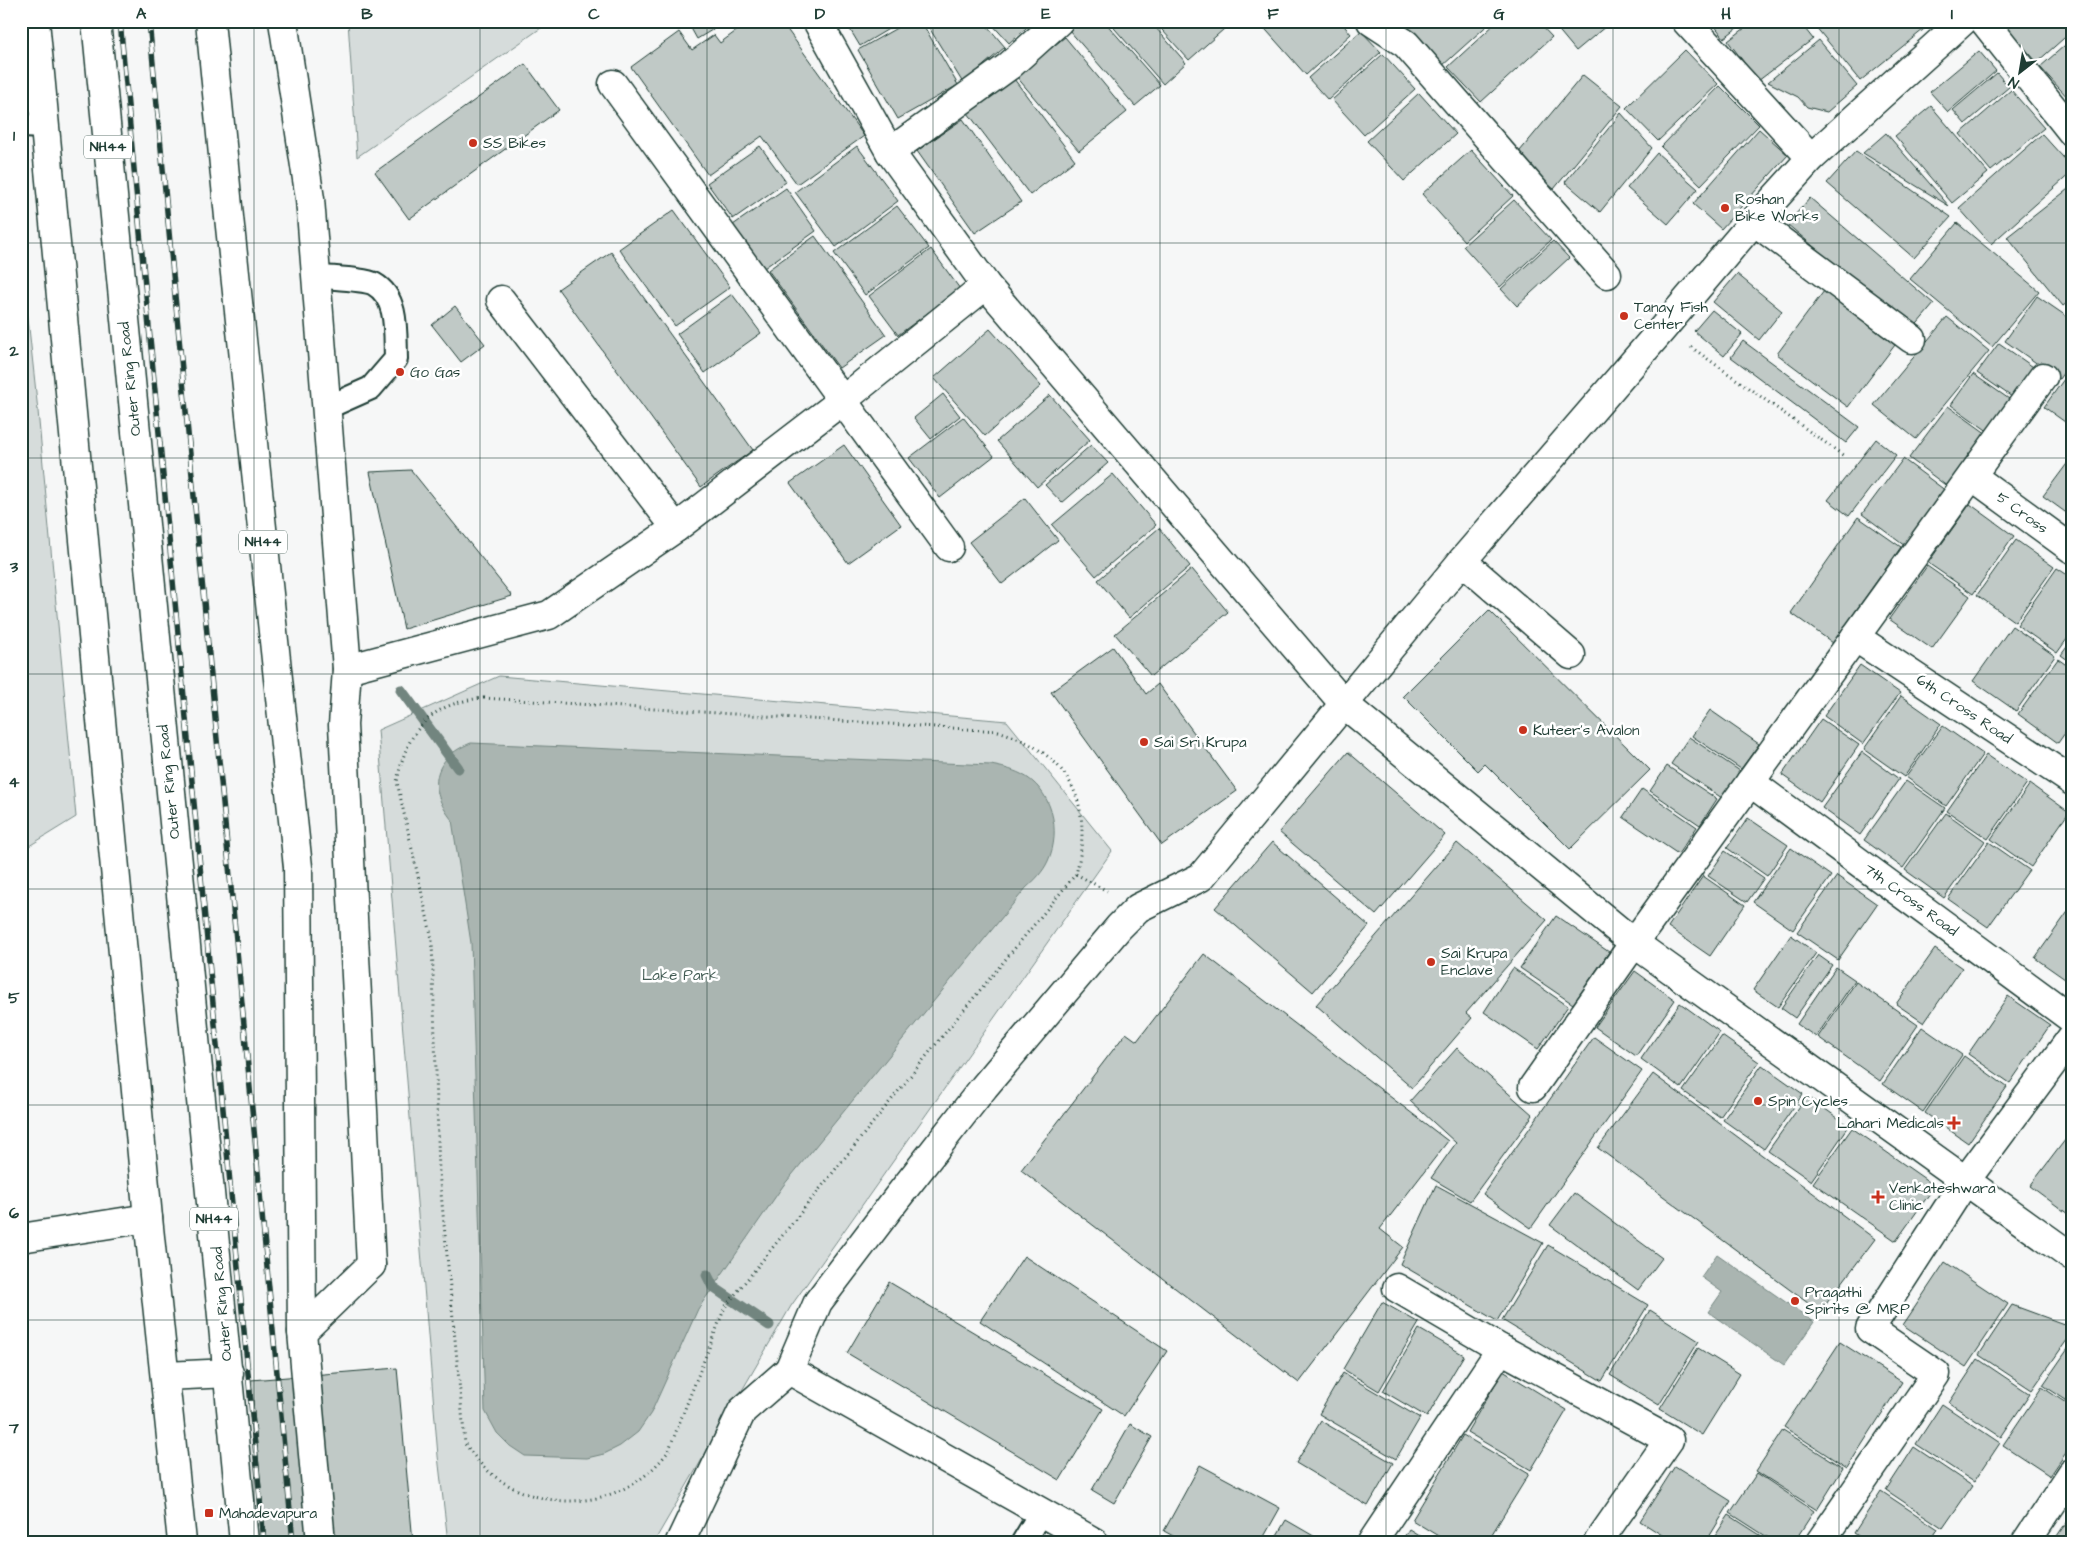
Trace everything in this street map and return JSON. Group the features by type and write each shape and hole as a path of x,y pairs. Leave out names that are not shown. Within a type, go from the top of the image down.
{"main road":[{"path":"35,21 41,100 33,126 182,1542"},
{"name":"Outer Ring Road","path":"96,21 244,1542"},
{"name":"NH44","path":"210,21 298,867 302,1332 321,1542"},
{"path":"282,21 310,199 347,669 343,726 371,1265 302,1332"},
{"path":"817,21 890,152 986,285 1344,704 1634,943 2072,1258"},
{"path":"890,152 1009,66 1059,21"},
{"path":"1372,21 1406,44 1607,274"},
{"path":"1686,21 1811,158"},
{"path":"680,1542 742,1412 789,1370 818,1302 984,1087 1119,927 1138,908 1201,876 1462,561 1664,328 1754,220 1811,158 1964,21"},
{"path":"1984,21 2072,132"},
{"path":"613,84 949,547"},
{"path":"1754,220 1912,339"},
{"path":"347,669 549,615 676,528 843,400 986,285"},
{"path":"501,300 676,528"},
{"path":"1533,1087 1634,943 2043,377"},
{"name":"5 Cross","path":"1972,476 2072,549"},
{"path":"1462,561 1571,655"},
{"name":"6th Cross Road","path":"1855,637 2072,781"},
{"name":"7th Cross Road","path":"1750,782 2072,1018"},
{"path":"1820,1542 1936,1374 1870,1329 1966,1180 2072,1037"},
{"path":"21,1238 148,1218"},
{"path":"1397,1288 1501,1350 1669,1440 1598,1542"},
{"path":"1372,1542 1501,1350"},
{"path":"789,1370 1094,1542"},
{"path":"166,1376 229,1374"},
{"path":"2026,1542 2072,1473"}],"lane":[{"path":"315,276 373,283 390,298 394,320 396,359 371,388 326,408"},
{"path":"1023,1542 1041,1512"}],"path":[{"path":"1664,328 1844,456"},
{"path":"484,698 998,731 1018,737 1038,748 1054,762 1067,779 1078,801 1083,826 1082,850 1076,874 953,1023 725,1307 668,1452 652,1470 634,1484 613,1494 590,1500 566,1502 543,1499 519,1491 498,1478 480,1463 465,1444 439,1172 432,939 397,782 400,761 409,741 421,724 434,713 467,699 484,698"}],"green space":[{"path":"348,21 551,21 357,157"},
{"path":"21,254 38,411 76,817 21,851"},
{"name":"Lake Park","path":"499,676 1007,721 1112,851 791,1306 654,1542 448,1542 438,1456 378,730"}],"shaded area":[{"name":"Lake Park","path":"471,743 991,765 1014,771 1032,781 1047,800 1054,824 1052,849 1048,861 1036,879 1026,888 783,1186 698,1309 651,1413 638,1432 620,1446 604,1454 587,1458 525,1456 510,1446 497,1433 485,1411 471,943 452,820 439,797 437,786 441,766 448,757 458,749"},
{"path":"1717,1254 1814,1322 1784,1365 1708,1312 1722,1292 1701,1277"}],"building":[{"path":"687,21 727,21 697,39"},
{"path":"750,21 781,21 864,136 797,184 762,136 708,175 631,67 679,32 692,50 714,35 720,43"},
{"path":"845,21 902,21 860,46"},
{"path":"909,21 921,21 958,85 898,119 858,50"},
{"path":"925,21 983,21 1005,47 963,83"},
{"path":"989,21 1034,21 1009,43"},
{"path":"1078,21 1104,21 1160,85 1135,106 1069,30"},
{"path":"1108,21 1150,21 1186,63 1163,84"},
{"path":"1154,21 1233,21 1189,60"},
{"path":"1244,21 1340,21 1351,34 1306,75 1259,22 1251,29"},
{"path":"1400,21 1492,21 1442,66"},
{"path":"1498,21 1537,21 1552,37 1481,102 1448,67"},
{"path":"1551,21 1612,21 1576,51"},
{"path":"1711,21 1746,21 1724,38"},
{"path":"1754,21 1799,21 1813,39 1758,81 1728,41"},
{"path":"1811,21 1934,21 1860,81"},
{"path":"2006,21 2072,21 2072,31 2037,62 2003,24"},
{"path":"1361,31 1381,52 1328,100 1308,78"},
{"path":"1065,37 1127,112 1079,151 1016,76"},
{"path":"2072,39 2072,97 2069,99 2040,67"},
{"path":"1819,40 1857,86 1827,112 1807,107 1798,97 1768,82"},
{"path":"1685,50 1718,84 1658,141 1626,108"},
{"path":"1979,51 1996,71 1948,112 1930,92"},
{"path":"1383,54 1415,89 1364,135 1332,100"},
{"path":"525,64 559,110 409,219 375,172"},
{"path":"1997,73 2009,87 1965,124 1953,110"},
{"path":"1583,75 1622,106 1554,189 1515,157"},
{"path":"1014,79 1075,160 1030,195 968,113"},
{"path":"1720,86 1759,125 1701,185 1661,147"},
{"path":"2011,90 2044,128 1991,171 1960,134"},
{"path":"1419,93 1456,134 1404,181 1367,141"},
{"path":"1931,106 1988,173 1952,203 1895,136"},
{"path":"1621,113 1652,148 1600,212 1565,182"},
{"path":"963,119 1021,202 975,233 917,151"},
{"path":"1759,129 1788,155 1721,229 1693,204"},
{"path":"1886,133 1949,206 1863,153"},
{"path":"2042,134 2072,167 2072,172 1991,244 1959,208"},
{"path":"760,146 786,182 733,219 707,183"},
{"path":"857,146 898,201 836,247 795,192"},
{"path":"1471,150 1513,196 1464,241 1422,194"},
{"path":"1856,151 1951,217 1914,258 1827,183"},
{"path":"1657,153 1698,189 1668,224 1627,188"},
{"path":"2072,186 2072,299 2063,306 2007,237"},
{"path":"786,188 816,231 764,268 733,225"},
{"path":"1810,198 1934,304 1912,330 1787,224"},
{"path":"1514,200 1551,240 1500,287 1463,246"},
{"path":"897,206 929,248 865,295 834,253"},
{"path":"674,210 730,287 675,326 619,249"},
{"path":"1957,223 2039,291 1992,347 1910,279"},
{"path":"815,236 886,335 839,368 768,270"},
{"path":"1553,241 1569,258 1517,306 1501,289"},
{"path":"931,249 960,289 898,335 869,296"},
{"path":"611,252 753,450 701,487 558,289"},
{"path":"1737,274 1782,311 1759,340 1713,302"},
{"path":"1824,291 1895,345 1848,407 1777,354"},
{"path":"732,294 761,333 705,373 677,334"},
{"path":"2037,296 2072,320 2072,361 2059,379 2005,341"},
{"path":"455,306 485,344 461,362 432,325"},
{"path":"1712,310 1742,334 1724,356 1694,331"},
{"path":"1947,317 1989,351 1916,439 1874,405"},
{"path":"990,329 1041,386 985,436 934,378"},
{"path":"1743,341 1859,427 1846,443 1731,357"},
{"path":"1999,343 2036,369 2015,399 1977,373"},
{"path":"2072,368 2072,427 2044,407"},
{"path":"1973,374 2012,401 1989,432 1951,405"},
{"path":"943,394 960,416 931,439 914,418"},
{"path":"1050,395 1090,440 1037,487 997,441"},
{"path":"1948,406 1987,434 1948,487 1909,458"},
{"path":"963,417 994,456 940,498 909,458"},
{"path":"1876,439 1896,455 1849,516 1828,500"},
{"path":"844,445 901,525 848,563 790,483"},
{"path":"1091,445 1108,463 1062,503 1045,485"},
{"path":"2072,457 2072,517 2043,496"},
{"path":"1903,459 1946,491 1905,546 1862,514"},
{"path":"411,470 512,596 404,629 370,472"},
{"path":"1113,474 1156,525 1096,576 1052,525"},
{"path":"1025,498 1058,540 1002,584 969,542"},
{"path":"1970,504 2014,536 1973,594 1928,563"},
{"path":"1858,517 1901,547 1833,643 1791,613"},
{"path":"1159,528 1190,566 1129,618 1098,580"},
{"path":"2016,540 2054,567 2015,622 1977,595"},
{"path":"1927,566 1970,596 1932,649 1889,619"},
{"path":"2057,568 2072,578 2072,632 2057,653 2017,625"},
{"path":"1192,569 1228,612 1151,676 1115,634"},
{"name":"Kuteer's Avalon","path":"1489,610 1650,770 1570,849 1485,764 1478,771 1403,696"},
{"path":"2012,626 2055,656 2016,711 1973,681"},
{"path":"2072,640 2072,663 2061,655"},
{"name":"Sai Sri Krupa","path":"1113,647 1146,694 1158,684 1237,791 1162,845 1051,692"},
{"path":"2058,659 2072,669 2072,723 2058,743 2018,714"},
{"path":"1860,665 1900,693 1863,744 1824,716"},
{"path":"1901,696 1941,724 1904,777 1864,749"},
{"path":"1710,710 1759,744 1741,769 1692,736"},
{"path":"1821,719 1859,745 1820,802 1782,775"},
{"path":"1943,726 1983,754 1946,806 1906,777"},
{"path":"1689,737 1740,771 1722,798 1671,764"},
{"path":"1348,752 1445,835 1376,915 1279,832"},
{"path":"1862,752 1899,779 1860,835 1822,808"},
{"path":"1986,755 2027,783 1988,839 1947,811"},
{"path":"1667,766 1717,799 1700,825 1650,791"},
{"path":"1906,781 1945,808 1903,868 1864,840"},
{"path":"2030,784 2069,812 2031,867 1991,839"},
{"path":"1642,789 1697,827 1678,854 1623,817"},
{"path":"1946,813 1985,841 1944,898 1905,870"},
{"path":"1748,818 1788,845 1767,876 1727,848"},
{"path":"1272,842 1369,926 1313,992 1215,908"},
{"path":"1989,842 2029,870 1988,927 1948,899"},
{"name":"Sai Krupa Enclave","path":"1457,843 1547,920 1466,1013 1472,1018 1412,1088 1316,1005"},
{"path":"1791,848 1831,876 1793,930 1753,902"},
{"path":"1725,851 1764,878 1747,902 1708,876"},
{"path":"1703,876 1745,905 1710,956 1668,927"},
{"path":"1837,876 1877,904 1838,960 1797,932"},
{"path":"2072,906 2072,984 2035,958"},
{"path":"1556,916 1609,952 1573,1004 1520,968"},
{"path":"1791,935 1816,953 1778,1007 1753,990"},
{"path":"1935,949 1962,968 1924,1023 1896,1004"},
{"path":"1204,954 1448,1141 1380,1229 1403,1247 1299,1383 1021,1170 1126,1033 1137,1041"},
{"path":"1818,955 1832,965 1795,1018 1781,1008"},
{"path":"1836,967 1855,980 1816,1037 1797,1024"},
{"path":"1513,968 1568,1006 1538,1049 1484,1012"},
{"path":"1635,971 1675,1000 1636,1056 1595,1027"},
{"path":"1856,982 1918,1025 1880,1081 1818,1037"},
{"path":"2008,996 2050,1025 2010,1083 1968,1054"},
{"path":"1680,1003 1720,1032 1681,1088 1641,1059"},
{"path":"1922,1027 1962,1055 1923,1112 1883,1084"},
{"path":"1722,1036 1759,1062 1720,1117 1683,1091"},
{"path":"1594,1037 1642,1071 1531,1228 1483,1194"},
{"path":"1457,1048 1533,1115 1470,1201 1431,1178 1456,1143 1410,1101"},
{"path":"1964,1056 2007,1087 1968,1143 1925,1113"},
{"path":"1762,1065 1803,1094 1764,1149 1723,1120"},
{"path":"1653,1074 1875,1239 1820,1312 1598,1148"},
{"path":"1807,1096 1849,1126 1811,1181 1768,1151"},
{"path":"1852,1128 1935,1186 1896,1241 1813,1183"},
{"path":"2072,1131 2072,1217 2030,1186"},
{"path":"1436,1185 1543,1243 1497,1321 1400,1264"},
{"path":"1574,1193 1662,1258 1638,1290 1550,1225"},
{"path":"1548,1245 1648,1305 1602,1381 1502,1320"},
{"path":"1024,1256 1167,1351 1124,1416 980,1321"},
{"path":"1945,1262 2008,1304 1966,1367 1903,1325"},
{"path":"889,1282 1103,1409 1060,1480 847,1353"},
{"path":"1382,1302 1419,1323 1379,1391 1343,1369"},
{"path":"2012,1305 2072,1327 2072,1333 2032,1390 1979,1355"},
{"path":"1650,1310 1699,1341 1659,1405 1610,1375"},
{"path":"1419,1329 1464,1355 1427,1417 1383,1391"},
{"path":"1840,1342 1902,1382 1847,1468 1784,1427"},
{"path":"2072,1343 2072,1404 2043,1385"},
{"path":"1698,1348 1740,1374 1702,1435 1660,1409"},
{"path":"1978,1359 2030,1394 2001,1437 1949,1403"},
{"path":"397,1368 413,1542 266,1542 251,1380"},
{"path":"1503,1371 1567,1410 1531,1470 1467,1432"},
{"path":"1343,1373 1420,1418 1396,1459 1319,1414"},
{"path":"2042,1387 2072,1407 2072,1444 2050,1476 2003,1445"},
{"path":"1942,1404 2000,1443 1974,1482 1916,1444"},
{"path":"1321,1421 1393,1463 1368,1506 1296,1463"},
{"path":"1130,1424 1152,1437 1114,1503 1092,1490"},
{"path":"1783,1430 1843,1468 1817,1510 1756,1471"},
{"path":"1463,1435 1529,1474 1487,1542 1448,1542 1412,1520"},
{"path":"1914,1447 1972,1486 1943,1528 1886,1490"},
{"path":"1200,1465 1280,1508 1261,1542 1184,1542 1164,1531"},
{"path":"1675,1466 1731,1501 1706,1542 1673,1542 1640,1521"},
{"path":"1757,1473 1814,1511 1794,1542 1775,1542 1730,1513"},
{"path":"1881,1491 1938,1529 1930,1542 1867,1542 1854,1533"},
{"path":"2072,1514 2072,1542 2067,1542 2057,1536"},
{"path":"1729,1515 1771,1542 1711,1542"},
{"path":"1286,1520 1324,1542 1273,1542"},
{"path":"1409,1529 1430,1542 1401,1542"}],"waterway":[{"path":"401,690 458,768"},
{"path":"707,1275 713,1287 769,1325"}],"railway":[{"path":"120,21 264,1542"},
{"path":"149,21 293,1542"}],"place":[{"name":"SS Bikes","path":"473,143"},
{"name":"Roshan Bike Works","path":"1725,208"},
{"name":"Tanay Fish Center","path":"1624,316"},
{"name":"Go Gas","path":"400,372"},
{"name":"Kuteer's Avalon","path":"1523,730"},
{"name":"Sai Sri Krupa","path":"1144,742"},
{"name":"Sai Krupa Enclave","path":"1431,962"},
{"name":"Spin Cycles","path":"1758,1101"},
{"name":"Lahari Medicals","path":"1954,1123"},
{"name":"Venkateshwara Clinic","path":"1878,1197"},
{"name":"Pragathi Spirits @ MRP","path":"1795,1301"},
{"name":"Mahadevapura","path":"209,1513"}]}
